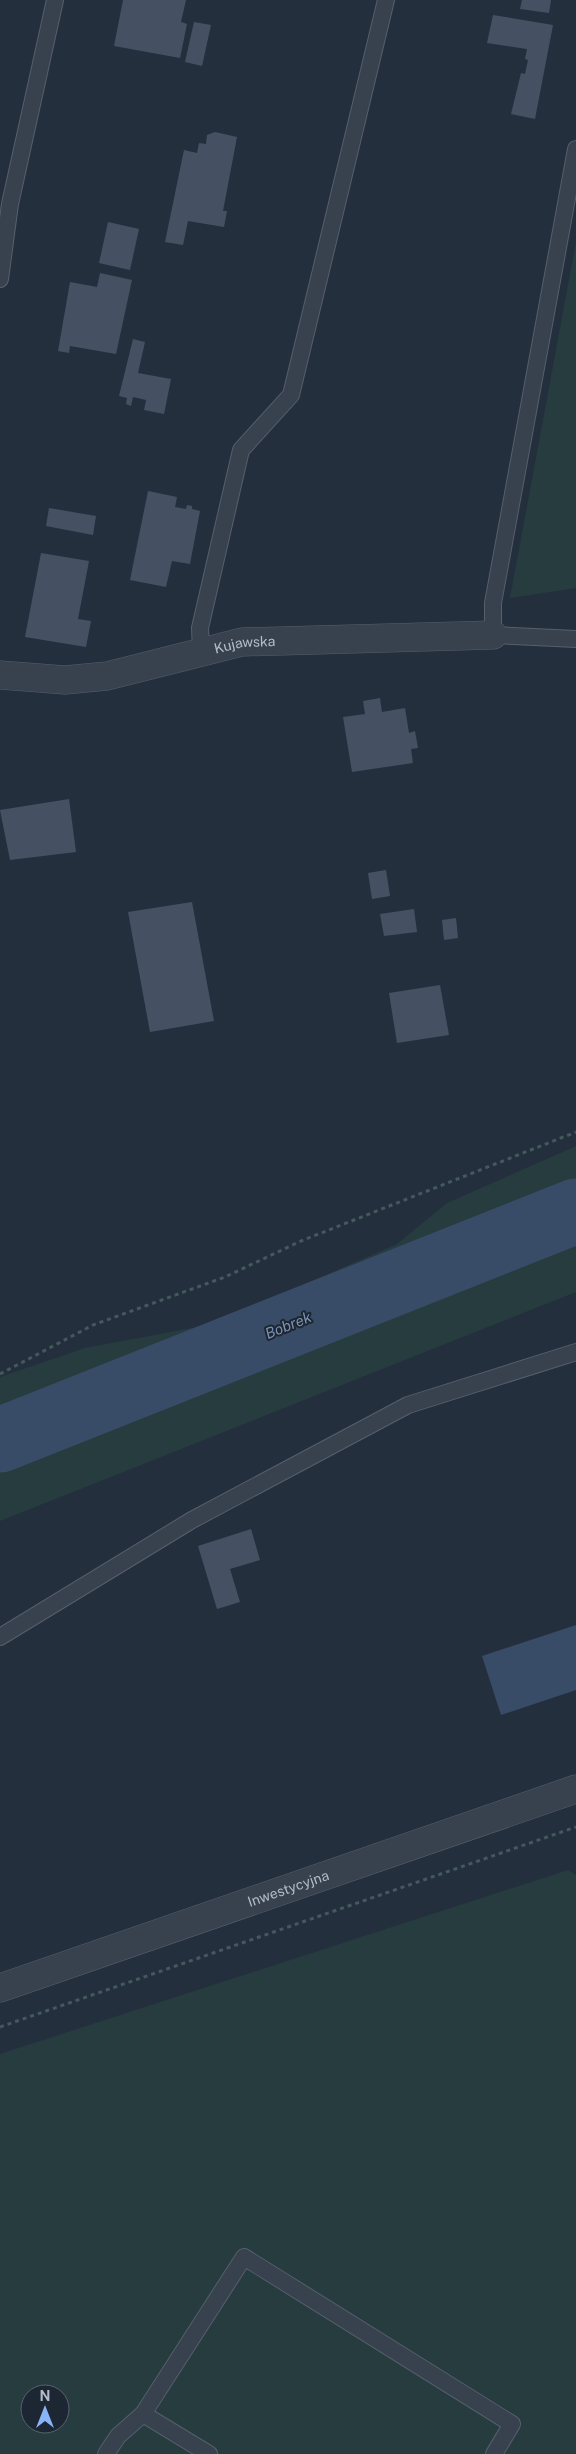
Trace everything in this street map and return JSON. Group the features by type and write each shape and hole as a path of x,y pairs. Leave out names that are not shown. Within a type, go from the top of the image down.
{"street":[{"name":"Kujawska","path":"0,675 65,680 108,676 242,642 493,634"},
{"name":"Inwestycyjna","path":"0,1988 576,1789"}],"lane":[{"path":"0,279 10,204 55,0"},
{"path":"201,651 200,628 241,450 291,395 386,0"},
{"path":"576,149 493,603 493,634 576,639"},
{"path":"0,1637 192,1520 408,1405 576,1352"},
{"path":"106,2454 118,2436 143,2414 244,2257 512,2424 494,2454"},
{"path":"143,2414 209,2454"}],"path":[{"path":"0,1374 93,1325 225,1277 301,1241 576,1132"},
{"path":"0,2027 576,1827"}],"green space":[{"path":"576,242 576,588 510,598"},
{"path":"576,1146 576,1292 0,1521 0,1377 85,1348 213,1324 397,1244 447,1203"},
{"path":"568,1870 576,1875 576,2454 0,2454 0,2054"}],"water":[{"path":"576,1625 576,1690 501,1715 482,1656"}],"building":[{"path":"123,0 186,0 181,22 187,24 180,58 114,46"},
{"path":"522,0 551,0 549,13 520,9"},
{"path":"493,15 553,25 535,119 511,114 521,73 525,74 528,60 525,59 527,49 487,43"},
{"path":"194,22 211,25 202,66 185,62"},
{"path":"215,132 237,137 223,211 227,211 224,227 188,221 183,245 165,242 184,150 197,153 199,143 206,144 207,135"},
{"path":"108,222 139,229 130,270 99,263"},
{"path":"100,273 132,280 116,354 70,346 69,353 58,351 70,282 97,287"},
{"path":"133,339 145,342 138,373 171,379 164,414 144,410 146,400 133,397 131,406 126,404 127,398 119,396"},
{"path":"148,491 177,497 175,507 186,509 187,505 192,506 192,509 200,511 190,564 172,561 166,587 130,580"},
{"path":"49,508 96,516 93,535 46,526"},
{"path":"41,553 89,561 78,619 91,621 86,647 25,637"},
{"path":"380,698 382,712 405,708 409,733 415,731 418,748 411,749 413,763 352,772 343,717 365,714 363,701"},
{"path":"69,799 76,852 10,860 0,810"},
{"path":"386,870 390,896 372,899 368,873"},
{"path":"192,902 214,1021 150,1032 128,912"},
{"path":"414,909 417,932 384,936 380,914"},
{"path":"456,918 458,938 444,940 442,920"},
{"path":"440,985 449,1035 397,1043 389,993"},
{"path":"251,1529 260,1560 230,1569 240,1602 217,1609 198,1546"}],"waterway":[{"name":"Bobrek","path":"0,1440 576,1211"}]}
